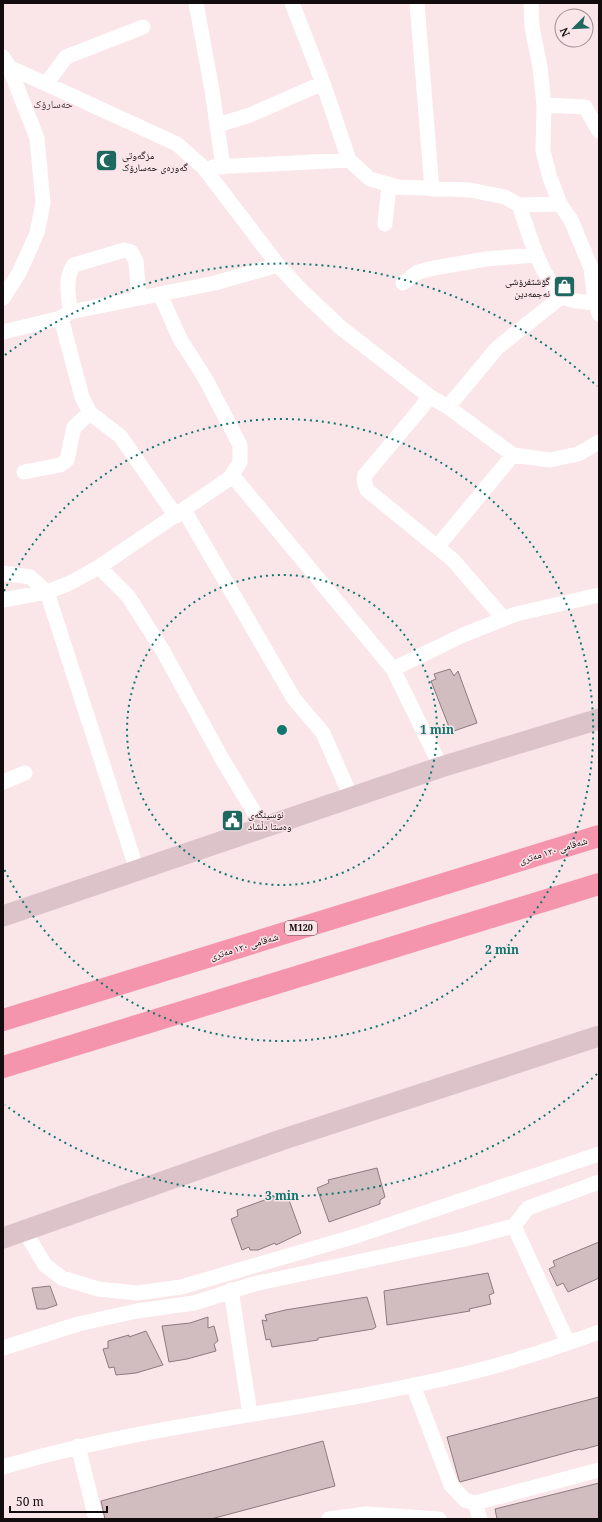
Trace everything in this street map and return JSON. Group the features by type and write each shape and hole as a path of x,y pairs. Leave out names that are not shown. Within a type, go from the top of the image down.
{"highway":[{"name":"شەقامی ١٢٠ مەتری","path":"3,1020 599,836"},
{"path":"3,1067 599,884"}],"street":[{"path":"196,3 218,126 223,167"},
{"path":"292,3 323,82 350,160 370,179 389,185 470,190 505,197 519,205 560,204"},
{"path":"417,3 432,188"},
{"path":"519,205 536,255 550,284 561,297 597,308 591,268 570,220 560,204 550,178 544,151 544,105 540,67 532,27 531,3"},
{"path":"46,84 66,57 143,27"},
{"path":"5,63 46,84 177,144 204,168 278,265 301,290 340,327 429,396 448,407 513,455 550,460 578,454 599,442"},
{"path":"3,298 19,273 37,233 43,203 37,138 5,63"},
{"path":"218,126 250,115 323,82"},
{"path":"544,105 585,107 599,131"},
{"path":"204,168 350,160"},
{"path":"385,224 389,185"},
{"path":"139,298 136,261 131,252 124,250 74,265 70,270 68,277 65,315 82,397 90,412 120,436 180,513 294,699 323,733 351,797"},
{"path":"403,283 418,272 434,268 486,259 536,255"},
{"path":"3,332 65,315 215,283 278,265"},
{"path":"3,600 47,592 70,583 98,567 180,513 232,475 240,462 240,445 205,378 180,339 160,294"},
{"path":"448,407 496,348 561,297"},
{"path":"429,396 422,407 365,476 364,480 367,490 453,560 504,619"},
{"path":"24,472 60,465 67,460 74,427 90,412"},
{"path":"437,547 513,455"},
{"path":"232,475 393,669 441,767"},
{"path":"98,567 128,596 163,651 221,756 263,827"},
{"path":"3,573 30,577 47,592 137,870"},
{"path":"393,669 463,635 516,614 599,595"},
{"path":"3,916 441,767 599,719"},
{"path":"3,782 24,773"},
{"path":"3,1238 281,1140 599,1036"},
{"path":"24,1230 45,1265 62,1278 98,1289 137,1293 181,1287 348,1238 599,1154"},
{"path":"3,1348 78,1324 137,1311 194,1303 231,1290 465,1239 514,1226 528,1208 599,1182"},
{"path":"514,1226 568,1343"},
{"path":"231,1290 250,1414"},
{"path":"3,1467 112,1438 413,1385 513,1361 599,1332"},
{"path":"413,1385 451,1485 465,1500 475,1503 599,1470"},
{"path":"78,1446 96,1519"},
{"path":"475,1503 480,1519"},
{"path":"330,1519 366,1514 439,1519"}],"building":[{"path":"450,669 454,676 458,671 477,723 451,732 431,681 436,679 434,674"},
{"path":"377,1168 385,1197 380,1200 380,1204 329,1222 317,1188 329,1183 328,1180"},
{"path":"281,1194 285,1201 289,1200 301,1233 276,1245 275,1243 258,1250 250,1250 249,1247 242,1250 231,1219 238,1216 237,1210"},
{"path":"599,1242 599,1278 568,1292 563,1283 557,1286 549,1269 555,1266 553,1261"},
{"path":"488,1273 494,1293 489,1295 491,1304 469,1309 470,1311 387,1325 384,1291"},
{"path":"50,1286 57,1305 45,1309 37,1309 32,1288"},
{"path":"367,1297 376,1327 373,1329 272,1347 270,1339 266,1340 262,1320 267,1321 265,1315 285,1310"},
{"path":"208,1317 208,1328 214,1326 218,1341 214,1344 216,1351 169,1362 162,1326 190,1323"},
{"path":"146,1331 163,1365 136,1373 116,1375 114,1367 109,1368 103,1349 108,1348 108,1341 129,1335 129,1337"},
{"path":"599,1397 599,1445 460,1482 447,1437"},
{"path":"323,1441 335,1486 211,1519 105,1519 101,1501"},
{"path":"599,1483 599,1519 497,1519 495,1509"}],"place":[{"name":"مزگەوتی گەورەی حەسارۆک","path":"107,161"},
{"name":"گۆشتفرۆشی نەجمەدین","path":"565,287"},
{"name":"نوسینگەی وەستا دڵشاد","path":"233,820"}],"district":[{"name":"حەسارۆک","path":"53,104"}]}
